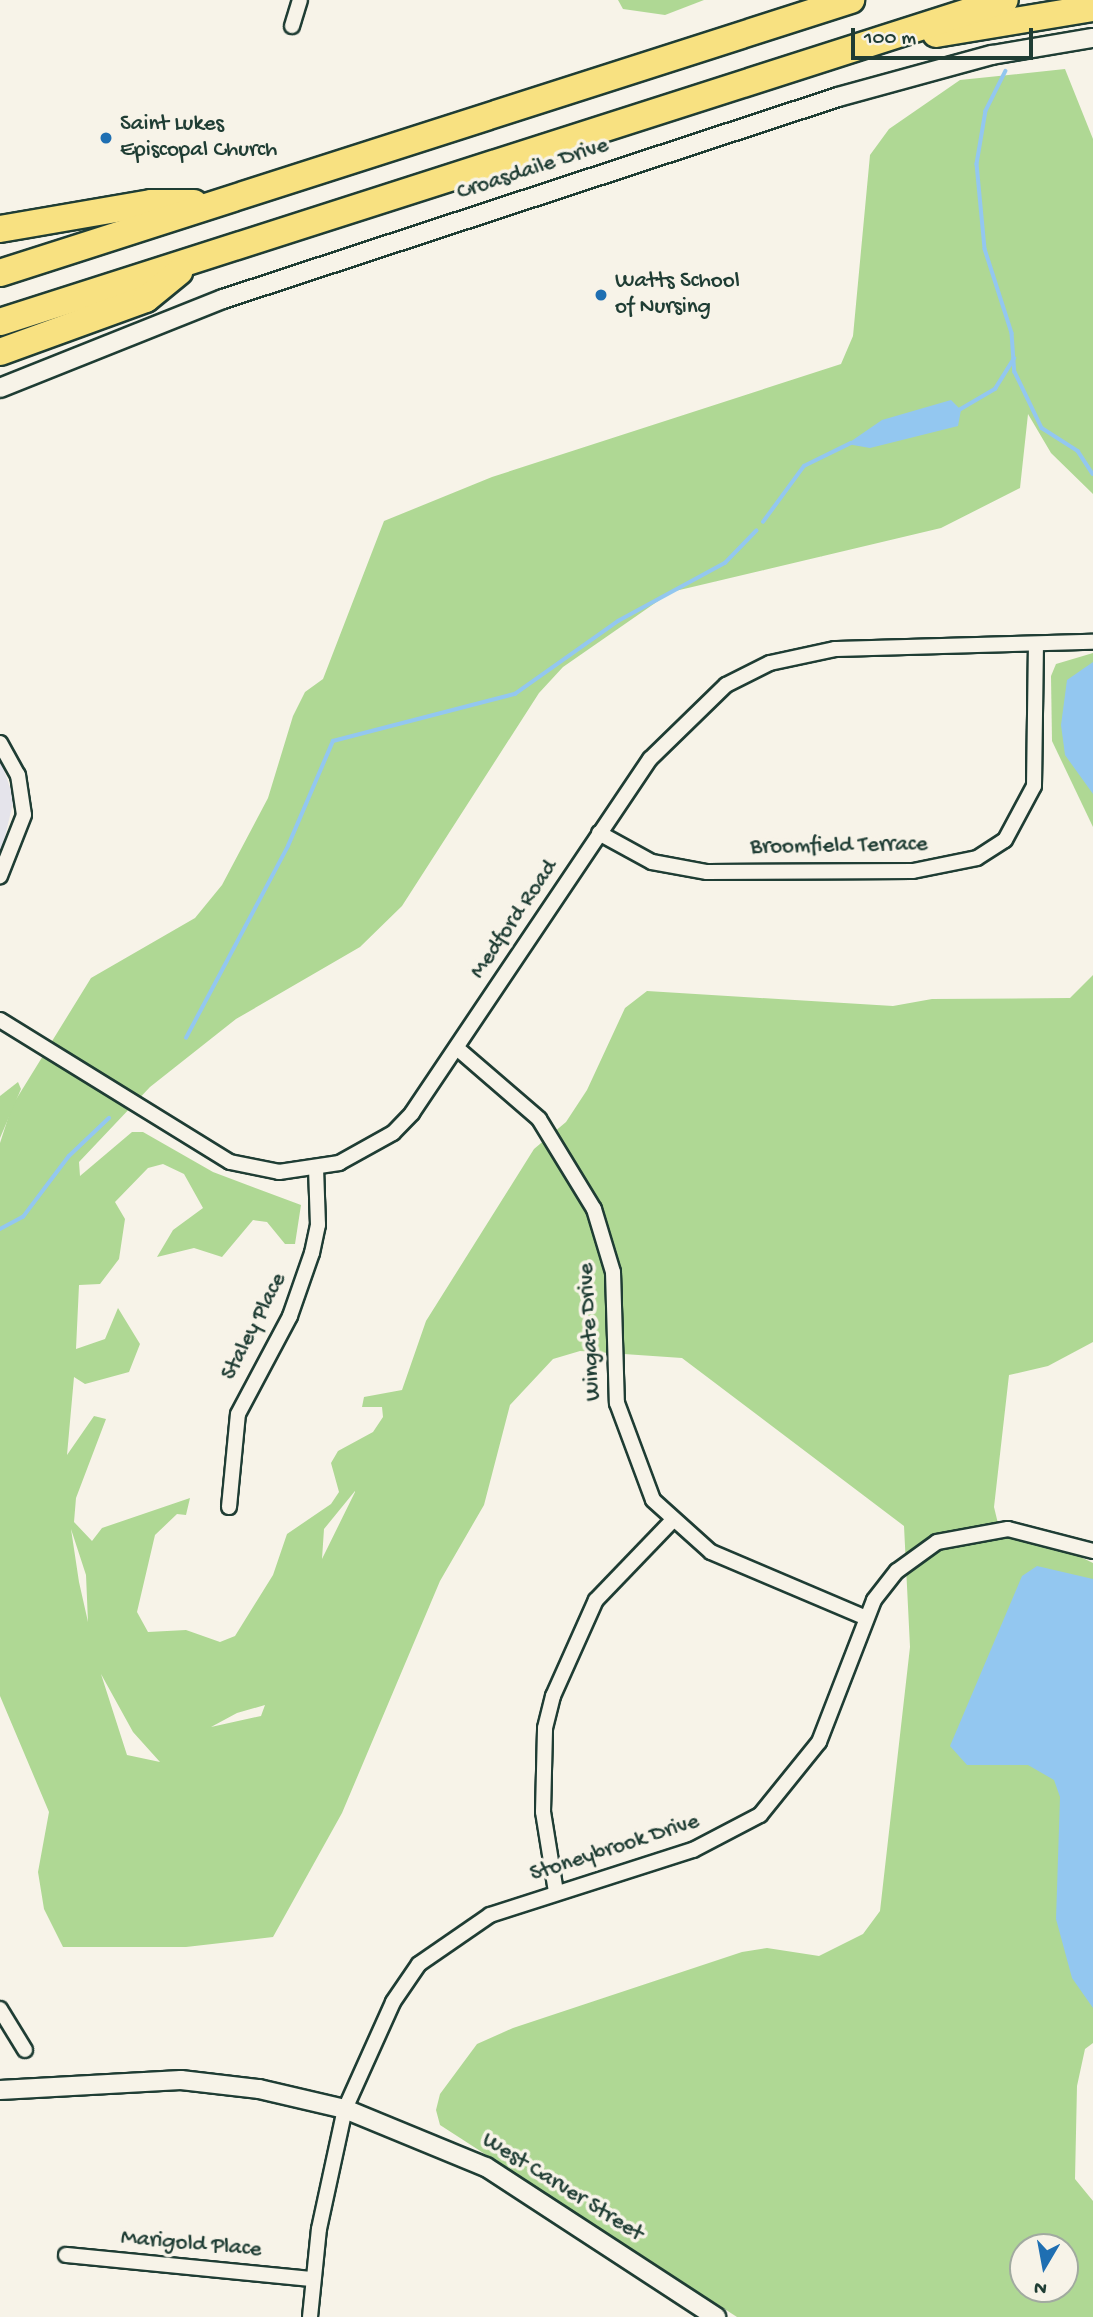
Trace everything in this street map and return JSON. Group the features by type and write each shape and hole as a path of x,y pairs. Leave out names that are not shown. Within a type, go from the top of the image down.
{"highway":[{"path":"0,273 852,0"},
{"path":"0,322 901,36 1005,0"},
{"path":"901,36 965,33 1093,8"},
{"path":"0,229 151,203 223,202"},
{"path":"0,352 145,299 191,263"}],"street":[{"path":"292,26 300,0"},
{"name":"Croasdaile Drive","path":"0,388 223,299 838,97 992,55 1093,38"},
{"name":"Medford Road","path":"0,1020 210,1153 263,1171 316,1168 366,1151 393,1133 458,1049 599,833 689,716 770,663 835,649 1036,646 1093,642"},
{"name":"Broomfield Terrace","path":"599,833 652,862 707,872 913,872 976,858 1005,840 1034,786 1036,646"},
{"path":"0,743 18,775 24,815 0,876"},
{"name":"Wingate Drive","path":"458,1049 540,1119 594,1209 613,1272 617,1403 645,1485 671,1522 723,1559 864,1617"},
{"name":"Staley Place","path":"229,1507 238,1414 290,1316 312,1253 318,1225 316,1168"},
{"path":"556,1892 542,1800 553,1696 596,1600 671,1522"},
{"name":"Stoneybrook Drive","path":"310,2317 312,2279 345,2109 393,2002 419,1964 467,1926 556,1892 693,1850 760,1815 819,1742 864,1617 906,1563 963,1533 1008,1529 1093,1551"},
{"path":"0,2009 25,2050"},
{"name":"West Carver Street","path":"0,2090 181,2080 269,2091 345,2109 508,2179 716,2317"},
{"name":"Marigold Place","path":"66,2255 312,2279"}],"shaded area":[{"path":"0,759 14,799 0,857"}],"green space":[{"path":"618,0 704,0 665,15 623,9"},
{"path":"1065,69 1093,139 1093,494 1051,453 1028,414 1020,488 941,528 671,592 563,667 539,693 402,906 360,947 236,1019 150,1087 79,1162 80,1176 132,1132 143,1132 213,1172 301,1205 295,1244 285,1244 267,1222 253,1220 222,1257 194,1248 157,1257 173,1230 203,1208 184,1174 163,1164 148,1168 115,1202 125,1219 119,1259 100,1284 79,1285 76,1349 105,1339 118,1308 140,1344 129,1372 85,1384 74,1377 67,1455 94,1416 106,1419 76,1498 74,1522 92,1541 102,1528 190,1498 186,1515 177,1514 155,1535 137,1612 148,1632 186,1630 220,1642 235,1636 273,1575 287,1534 331,1504 339,1492 331,1463 338,1451 373,1432 383,1417 382,1407 362,1407 364,1397 402,1390 426,1321 534,1149 566,1122 587,1090 625,1008 647,991 893,1006 932,999 1070,998 1093,975 1093,1342 1048,1366 1009,1375 994,1507 1001,1536 1060,1547 1093,1563 1093,2043 1085,2049 1077,2086 1075,2179 1093,2201 1093,2317 737,2317 440,2125 436,2110 440,2094 477,2044 513,2028 742,1952 767,1948 819,1956 863,1934 880,1911 910,1647 904,1526 682,1358 580,1351 553,1359 510,1405 484,1505 440,1581 342,1813 273,1937 186,1947 63,1947 44,1909 38,1872 49,1812 0,1696 0,1143 12,1106 91,978 195,918 222,885 268,798 293,716 305,692 323,679 384,521 492,477 841,364 853,336 870,155 889,129 960,80","holes":["355,1491 322,1559 324,1529","71,1529 86,1575 88,1622 79,1582","101,1674 133,1732 160,1762 127,1755","265,1705 261,1716 211,1727 237,1713"]},
{"path":"1093,653 1093,827 1052,741 1051,676 1056,664"},
{"path":"18,1082 21,1089 0,1138 0,1096"}],"water":[{"path":"951,400 961,410 958,426 870,448 847,444 882,420"},
{"path":"1093,662 1093,794 1065,755 1061,725 1067,680"},
{"path":"1037,1566 1093,1579 1093,2008 1072,1978 1056,1919 1060,1797 1054,1780 1028,1765 967,1765 950,1746 1022,1576"}],"waterway":[{"path":"1006,71 986,111 977,164 985,249 1012,333 1015,372 1042,428 1078,451 1093,474"},
{"path":"959,410 995,389 1014,359"},
{"path":"763,522 804,466 851,443"},
{"path":"186,1038 288,846 333,741 515,694 618,621 725,563 756,531"},
{"path":"0,1229 23,1217 69,1156 109,1118"}],"place":[{"name":"Saint Lukes Episcopal Church","path":"106,138"},
{"name":"Watts School of Nursing","path":"601,295"}]}
